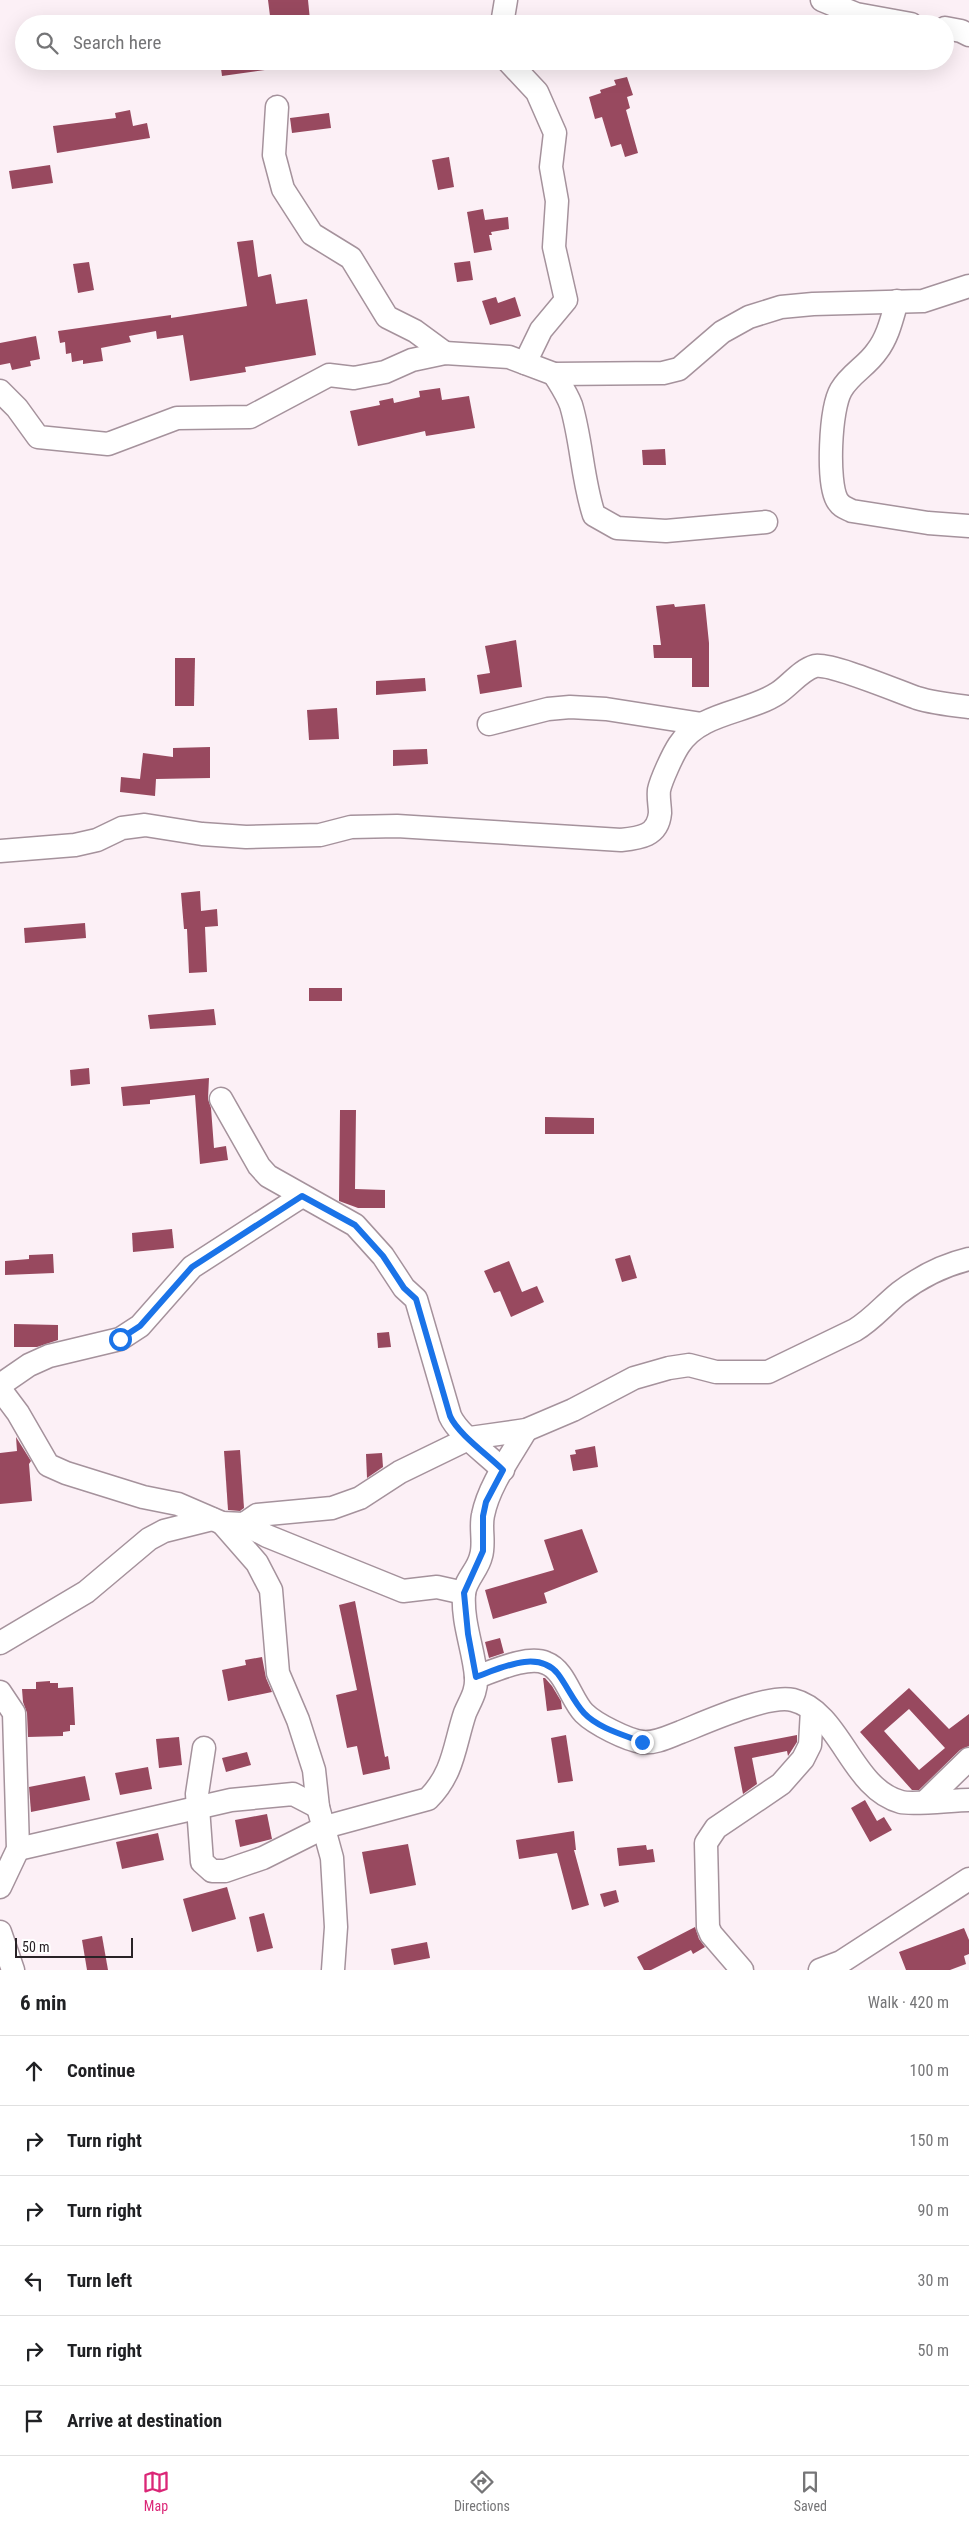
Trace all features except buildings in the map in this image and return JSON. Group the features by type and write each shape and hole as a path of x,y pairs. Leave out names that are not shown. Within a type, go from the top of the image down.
{"street":[{"path":"504,15 506,0"},
{"path":"822,0 862,15"},
{"path":"954,29 961,30 969,35"},
{"path":"517,70 538,92 555,133 551,167 556,201 554,247 566,300 541,330 525,363"},
{"path":"278,107 274,155 283,189 312,234 351,258 387,317 414,331 445,354"},
{"path":"0,391 18,408 38,437 108,444 177,418 250,417 329,374 354,378 385,372 412,360 445,354 509,357 554,374 663,373 679,368 722,332 749,316 789,307 897,301 923,302 969,286"},
{"path":"897,301 886,337 877,352 855,371 840,391 834,411 830,441 835,494 843,507 852,511 928,523 969,526"},
{"path":"554,374 570,403 581,447 586,490 594,516 617,528 659,531 766,522"},
{"path":"0,850 75,845 97,840 122,828 145,825 202,834 246,837 320,835 351,827 397,826 621,840 644,837 657,827 660,813 659,790 679,744 702,724 725,714 757,704 778,693 802,673 816,666 838,669 919,698 969,707"},
{"path":"489,724 548,709 570,707 606,709 702,724"},
{"path":"221,1099 259,1166 268,1176 355,1225 383,1256 404,1288 416,1299 450,1416 456,1428 470,1438 503,1470"},
{"path":"302,1196 192,1267 140,1326 120,1339 49,1356 29,1365 0,1387 18,1413 48,1465 66,1473 143,1497 178,1504 267,1536 403,1591 437,1587 464,1593"},
{"path":"0,1643 86,1592 149,1539 164,1531 226,1522 257,1515 332,1508 360,1498 400,1472 470,1438 526,1430 573,1410 634,1378 669,1368 690,1365 716,1372 768,1372 867,1323 900,1292 946,1264 969,1259"},
{"path":"204,1748 197,1794 202,1862 212,1871 225,1871 263,1858 322,1817 428,1798 437,1790 443,1782 455,1754 466,1712 472,1700 476,1677 468,1634 464,1593 483,1551 483,1516 486,1502 526,1430"},
{"path":"226,1522 257,1563 271,1590 278,1673 298,1720 314,1770 322,1817 332,1858 336,1927 333,1970"},
{"path":"476,1677 509,1665 532,1661 546,1663 557,1673 584,1713 604,1726 642,1742 660,1740 747,1707 774,1700 792,1700 812,1710 827,1724 853,1763 880,1792 902,1802 969,1800"},
{"path":"0,1692 14,1712 18,1849 0,1887"},
{"path":"742,1970 720,1946 708,1927 706,1843 716,1828 781,1784 803,1759 810,1745 812,1710"},
{"path":"810,1745 840,1743"},
{"path":"926,1801 969,1759"},
{"path":"18,1849 231,1800 294,1794 322,1817"},
{"path":"820,1970 841,1962 969,1879"},
{"path":"0,1933 13,1970"}],"route":[{"path":"120,1339 140,1326 192,1267 282,1211 302,1196 355,1225 383,1256 404,1288 416,1299 419,1305 450,1416 456,1428 470,1438 503,1470 486,1502 483,1516 483,1551 464,1593 468,1634 476,1677 509,1665 532,1661 546,1663 557,1673 584,1713 604,1726 642,1742"}]}
